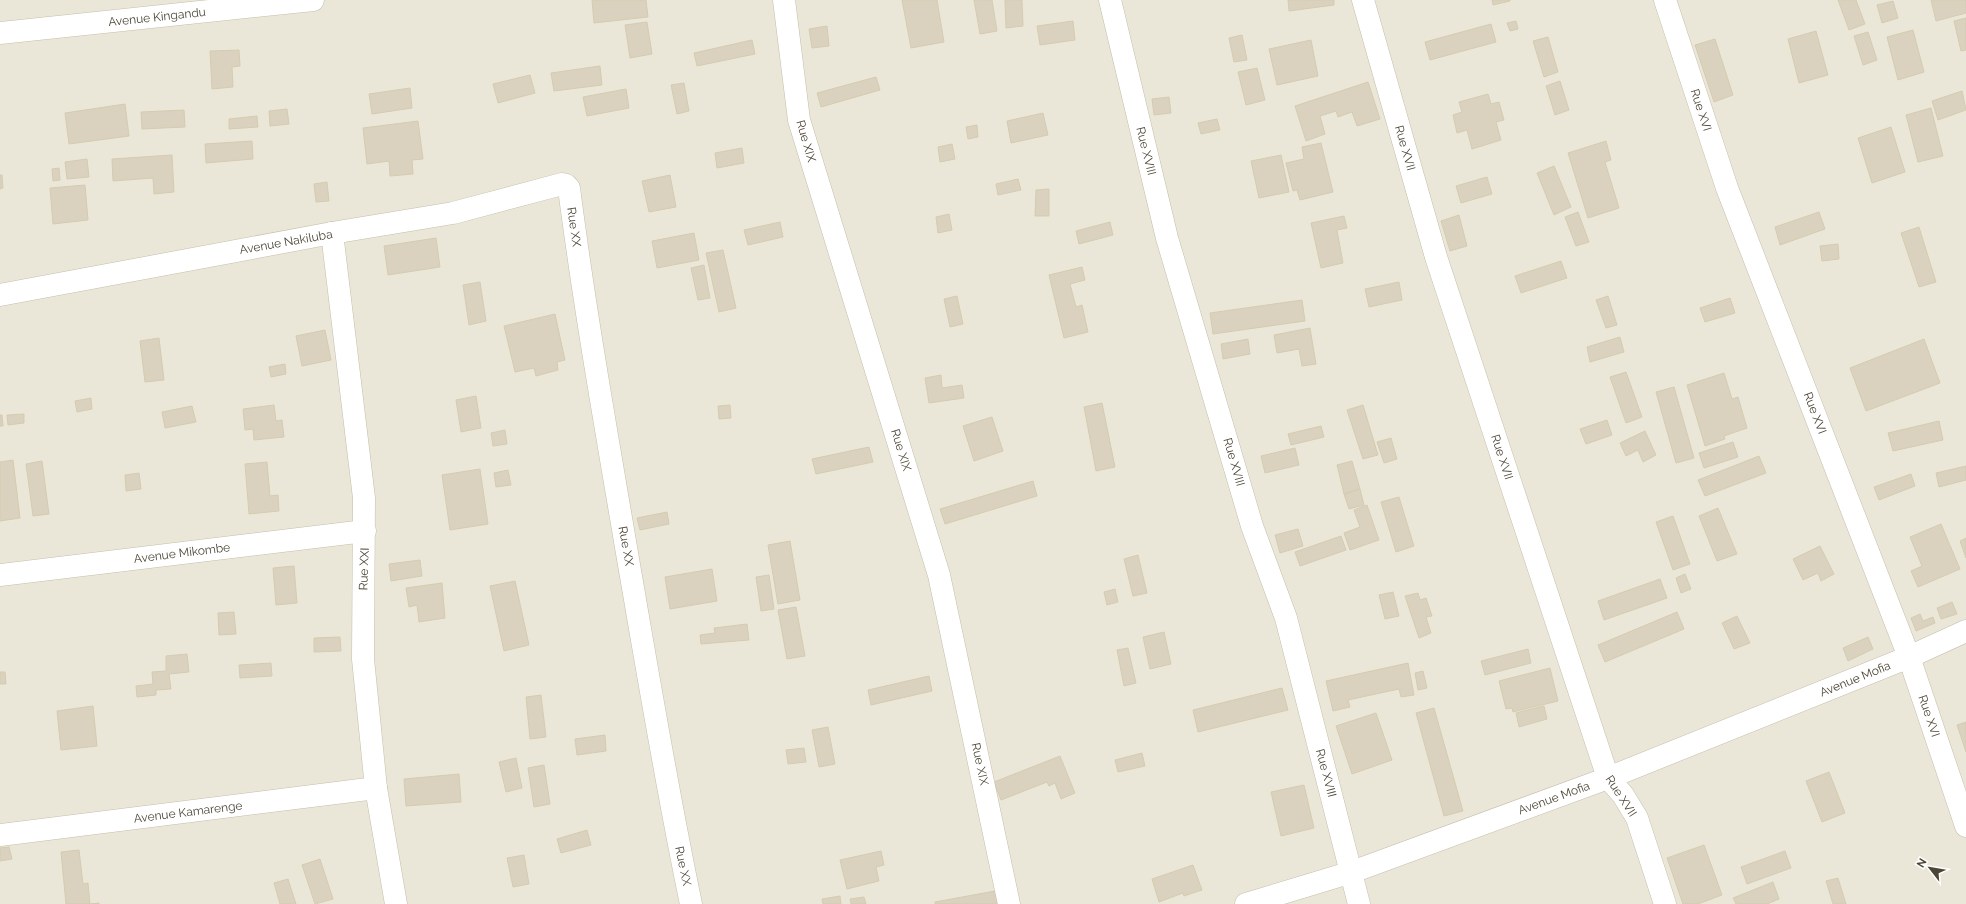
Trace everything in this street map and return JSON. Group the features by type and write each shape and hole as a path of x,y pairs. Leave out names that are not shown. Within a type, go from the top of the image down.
{"street":[{"name":"Avenue Kingandu","path":"0,34 314,0"},
{"name":"Rue XIX","path":"784,0 799,120 939,574 1009,904"},
{"name":"Rue XVII","path":"1363,0 1436,257 1608,778 1623,795 1637,818 1665,904"},
{"name":"Rue XVI","path":"1665,0 1727,188 1909,656 1966,826"},
{"name":"Rue XVIII","path":"1112,10 1167,238 1252,526 1286,618 1359,904"},
{"name":"Avenue Nakiluba","path":"0,295 332,233 453,213 504,201 562,184 569,188"},
{"name":"Rue XX","path":"569,188 583,296 676,835 691,904"},
{"name":"Rue XXI","path":"332,233 364,498 365,532 363,659 376,788 396,904"},
{"name":"Avenue Mikombe","path":"0,575 365,532"},
{"name":"Avenue Mofia","path":"1246,904 1352,872 1608,778 1909,656 1966,630"},
{"name":"Avenue Kamarenge","path":"0,835 376,788"}],"shaded area":[{"path":"0,0 1966,0 1966,904 0,904"}],"building":[{"path":"592,0 646,0 648,17 594,23"},
{"path":"902,0 937,0 944,42 911,48"},
{"path":"974,0 992,0 997,31 980,34"},
{"path":"1005,0 1022,0 1023,26 1006,28"},
{"path":"1288,0 1334,0 1334,5 1289,11"},
{"path":"1492,0 1510,0 1510,1 1493,5"},
{"path":"1838,0 1856,0 1865,24 1849,30"},
{"path":"1931,0 1966,0 1966,13 1936,21"},
{"path":"1893,1 1898,18 1882,23 1877,5"},
{"path":"1966,18 1966,50 1961,51 1954,21"},
{"path":"1073,21 1075,40 1040,45 1037,26"},
{"path":"1516,21 1518,29 1510,31 1507,23"},
{"path":"647,22 652,54 630,58 625,25"},
{"path":"1491,24 1496,42 1430,60 1425,42"},
{"path":"827,26 829,46 812,48 809,29"},
{"path":"1913,30 1924,72 1898,80 1887,37"},
{"path":"1816,31 1828,75 1799,83 1788,39"},
{"path":"1868,32 1877,60 1863,65 1854,36"},
{"path":"1242,35 1247,60 1234,62 1229,38"},
{"path":"1548,37 1558,72 1544,77 1533,41"},
{"path":"1715,39 1733,95 1714,102 1695,45"},
{"path":"752,40 755,54 697,66 694,53"},
{"path":"1311,40 1318,76 1277,85 1269,49"},
{"path":"239,50 240,66 232,67 233,87 212,89 210,51"},
{"path":"600,66 602,85 554,91 551,73"},
{"path":"1257,68 1265,100 1246,105 1238,72"},
{"path":"530,75 535,93 498,103 493,84"},
{"path":"876,77 880,90 821,107 817,93"},
{"path":"1560,81 1569,110 1555,115 1546,86"},
{"path":"1368,82 1380,119 1357,126 1352,112 1338,117 1336,111 1320,116 1325,134 1306,141 1295,106"},
{"path":"684,83 689,111 677,114 671,85"},
{"path":"410,88 412,108 372,114 369,94"},
{"path":"626,89 629,108 587,116 583,97"},
{"path":"1962,91 1966,110 1938,120 1932,101"},
{"path":"1488,94 1491,104 1499,102 1504,120 1496,122 1501,140 1472,149 1467,130 1457,133 1453,115 1462,112 1459,102"},
{"path":"1169,97 1171,113 1154,115 1152,99"},
{"path":"125,104 129,136 69,144 65,113"},
{"path":"1931,108 1943,156 1918,162 1906,115"},
{"path":"287,109 289,124 270,126 269,111"},
{"path":"184,110 185,127 142,129 141,112"},
{"path":"1043,113 1048,135 1011,143 1007,121"},
{"path":"257,116 258,127 229,129 229,119"},
{"path":"1217,119 1220,130 1201,134 1198,123"},
{"path":"418,121 423,159 412,160 413,174 390,176 389,161 367,164 363,128"},
{"path":"977,125 978,137 968,139 966,127"},
{"path":"1891,127 1905,172 1872,183 1858,138"},
{"path":"252,141 253,159 206,163 205,144"},
{"path":"1606,141 1611,160 1605,162 1619,208 1588,218 1568,153"},
{"path":"1321,143 1333,192 1300,200 1297,190 1293,191 1286,163 1304,159 1302,147"},
{"path":"952,144 955,159 940,162 938,147"},
{"path":"742,148 744,163 717,168 715,153"},
{"path":"172,155 174,192 154,194 153,178 113,181 112,159"},
{"path":"1281,155 1289,192 1259,198 1251,161"},
{"path":"87,159 89,177 67,179 65,162"},
{"path":"1554,166 1571,207 1554,215 1537,173"},
{"path":"59,168 60,180 53,181 52,169"},
{"path":"0,175 2,175 3,188 0,189"},
{"path":"670,175 676,207 649,212 642,181"},
{"path":"1487,177 1492,194 1461,203 1456,186"},
{"path":"1018,179 1021,190 998,195 996,184"},
{"path":"327,182 329,201 316,202 314,184"},
{"path":"85,185 88,220 53,224 50,188"},
{"path":"1049,189 1049,216 1035,216 1036,190"},
{"path":"1578,212 1589,242 1576,246 1565,217"},
{"path":"1819,212 1825,229 1780,245 1775,227"},
{"path":"949,214 952,230 938,233 936,217"},
{"path":"1459,215 1467,246 1450,251 1441,221"},
{"path":"1344,216 1347,228 1337,230 1343,263 1321,268 1311,223"},
{"path":"780,222 783,237 748,245 744,230"},
{"path":"1110,222 1113,235 1079,244 1076,231"},
{"path":"1919,227 1936,282 1919,287 1901,233"},
{"path":"694,233 699,260 657,268 652,241"},
{"path":"436,238 440,267 388,275 384,246"},
{"path":"1838,244 1839,259 1822,261 1820,246"},
{"path":"723,250 736,308 719,312 706,253"},
{"path":"1561,261 1567,278 1521,293 1515,276"},
{"path":"704,265 710,298 698,300 691,268"},
{"path":"1082,267 1085,280 1070,284 1076,307 1082,305 1088,332 1064,338 1049,275"},
{"path":"480,282 486,321 469,325 463,285"},
{"path":"1399,282 1402,300 1369,307 1365,289"},
{"path":"957,296 963,324 950,327 944,299"},
{"path":"1608,296 1617,325 1606,328 1596,300"},
{"path":"1730,298 1735,313 1705,322 1700,308"},
{"path":"1302,300 1305,321 1213,334 1210,313"},
{"path":"555,314 565,360 557,362 558,370 536,376 534,368 515,372 504,326"},
{"path":"1310,328 1316,364 1302,366 1299,349 1277,353 1274,335"},
{"path":"325,330 331,360 302,366 296,336"},
{"path":"1620,337 1624,352 1590,362 1587,347"},
{"path":"159,338 164,380 145,382 140,341"},
{"path":"1248,339 1250,354 1223,359 1221,344"},
{"path":"1924,339 1940,383 1866,411 1850,368"},
{"path":"285,364 286,374 271,377 269,367"},
{"path":"1626,372 1642,417 1626,423 1610,377"},
{"path":"1724,373 1732,399 1738,397 1747,428 1724,436 1725,439 1705,446 1687,385"},
{"path":"941,375 942,388 962,385 964,398 929,403 925,378"},
{"path":"1674,387 1694,458 1676,463 1656,392"},
{"path":"476,396 481,428 461,432 456,400"},
{"path":"91,398 92,409 77,412 75,401"},
{"path":"1102,403 1115,467 1096,471 1084,407"},
{"path":"274,405 276,421 282,420 284,437 254,440 253,429 245,430 243,409"},
{"path":"730,405 731,418 719,419 718,406"},
{"path":"1363,405 1378,455 1363,459 1347,410"},
{"path":"192,406 196,422 165,428 162,412"},
{"path":"24,414 24,423 8,425 7,415"},
{"path":"0,415 2,415 3,426 0,426"},
{"path":"992,417 1003,451 974,461 963,426"},
{"path":"1607,420 1612,435 1586,444 1580,429"},
{"path":"1939,421 1943,440 1893,451 1888,433"},
{"path":"1321,426 1324,437 1291,445 1288,434"},
{"path":"505,430 507,444 493,446 491,433"},
{"path":"1645,431 1656,455 1643,462 1638,450 1626,456 1620,443"},
{"path":"1391,438 1397,459 1384,463 1377,442"},
{"path":"1733,442 1738,457 1704,468 1699,453"},
{"path":"869,447 873,462 816,474 812,459"},
{"path":"1295,448 1299,465 1265,473 1261,456"},
{"path":"1759,456 1766,473 1705,496 1698,480"},
{"path":"13,460 20,518 0,521 0,462"},
{"path":"42,461 49,514 33,516 26,464"},
{"path":"1352,461 1360,489 1344,494 1337,465"},
{"path":"267,462 270,496 278,495 279,511 249,514 245,464"},
{"path":"1966,466 1966,480 1939,487 1936,473"},
{"path":"480,469 488,524 450,530 442,475"},
{"path":"508,470 511,485 496,487 494,473"},
{"path":"139,473 141,489 126,491 125,475"},
{"path":"1911,474 1915,486 1879,500 1874,487"},
{"path":"1033,481 1037,496 945,524 940,509"},
{"path":"1360,489 1364,505 1349,509 1344,494"},
{"path":"1399,497 1414,546 1396,552 1381,502"},
{"path":"1367,505 1379,540 1350,550 1344,533 1360,527 1354,510"},
{"path":"1718,508 1737,554 1717,561 1699,516"},
{"path":"667,512 669,524 640,530 637,518"},
{"path":"1673,516 1690,564 1673,570 1656,522"},
{"path":"1941,524 1960,569 1918,587 1911,571 1922,566 1910,537"},
{"path":"1298,529 1303,546 1280,553 1275,535"},
{"path":"1341,536 1346,550 1300,566 1295,552"},
{"path":"1966,538 1966,558 1960,541"},
{"path":"790,541 800,600 778,604 768,545"},
{"path":"1820,546 1834,574 1821,581 1818,573 1803,580 1793,559"},
{"path":"1138,555 1147,593 1133,596 1124,559"},
{"path":"420,560 422,576 391,581 389,564"},
{"path":"294,566 297,603 276,605 273,568"},
{"path":"712,569 717,601 670,609 665,577"},
{"path":"1685,574 1691,589 1681,593 1676,578"},
{"path":"769,575 774,609 761,611 756,577"},
{"path":"1660,579 1667,598 1604,620 1598,601"},
{"path":"515,581 529,645 504,651 490,586"},
{"path":"442,583 445,618 419,622 417,605 409,607 406,588"},
{"path":"1115,589 1118,602 1107,605 1104,592"},
{"path":"1393,592 1399,616 1385,619 1379,595"},
{"path":"1418,593 1420,600 1426,598 1432,616 1426,617 1431,633 1419,638 1405,596"},
{"path":"1952,602 1957,614 1941,619 1937,608"},
{"path":"796,607 805,656 787,659 778,610"},
{"path":"234,612 236,634 219,635 218,613"},
{"path":"1677,612 1684,629 1605,662 1598,645"},
{"path":"1920,614 1923,621 1933,617 1935,623 1916,631 1911,618"},
{"path":"1737,616 1750,643 1734,649 1722,623"},
{"path":"747,624 749,640 701,644 700,635 715,633 714,628"},
{"path":"1164,632 1171,664 1150,669 1143,637"},
{"path":"340,637 341,651 314,652 314,638"},
{"path":"1868,637 1873,649 1848,661 1843,648"},
{"path":"1128,648 1136,683 1124,686 1117,650"},
{"path":"1528,649 1531,663 1485,675 1481,661"},
{"path":"187,654 189,672 169,674 171,689 156,690 156,695 137,697 136,686 153,684 152,672 166,671 166,656"},
{"path":"271,663 272,676 240,678 239,665"},
{"path":"1408,663 1414,695 1401,697 1399,689 1348,700 1350,707 1333,711 1326,681"},
{"path":"1550,668 1558,701 1513,712 1512,708 1506,709 1499,681"},
{"path":"1423,671 1427,688 1418,690 1415,673"},
{"path":"0,672 5,672 6,684 0,684"},
{"path":"929,676 932,691 871,705 868,690"},
{"path":"1282,688 1288,710 1198,732 1193,710"},
{"path":"541,695 546,737 530,739 526,697"},
{"path":"93,706 97,746 61,750 57,711"},
{"path":"1544,706 1547,719 1519,727 1516,713"},
{"path":"1434,708 1463,811 1444,816 1416,713"},
{"path":"1376,713 1392,760 1352,774 1336,726"},
{"path":"1966,722 1966,752 1957,725"},
{"path":"828,727 835,764 819,767 812,730"},
{"path":"605,735 606,751 577,755 575,739"},
{"path":"804,748 806,762 788,764 786,750"},
{"path":"1142,753 1145,766 1118,772 1115,760"},
{"path":"1060,756 1075,793 1061,799 1055,783 1049,786 1047,782 1001,800 994,782"},
{"path":"516,758 522,788 506,792 499,762"},
{"path":"544,765 550,804 534,807 528,768"},
{"path":"1829,772 1845,813 1822,822 1806,781"},
{"path":"459,774 461,802 406,806 404,779"},
{"path":"1304,785 1314,828 1281,836 1271,792"},
{"path":"587,830 591,845 561,853 557,839"},
{"path":"1704,845 1722,895 1698,904 1683,904 1667,858"},
{"path":"9,847 12,859 0,861 0,848"},
{"path":"79,850 83,884 88,883 90,904 66,904 61,852"},
{"path":"881,851 884,865 876,867 879,881 847,889 840,860"},
{"path":"1785,851 1791,868 1747,884 1741,867"},
{"path":"524,855 529,884 513,887 507,858"},
{"path":"320,859 333,899 315,904 302,865"},
{"path":"1193,865 1202,890 1184,896 1183,893 1159,902 1152,879"},
{"path":"1838,878 1846,904 1833,904 1826,881"},
{"path":"288,879 296,904 280,904 274,883"},
{"path":"1773,882 1779,899 1767,904 1736,904 1733,898"},
{"path":"995,891 998,904 935,904 935,902"},
{"path":"840,896 841,904 823,904 822,899"},
{"path":"864,897 866,904 851,904 850,899"}]}
